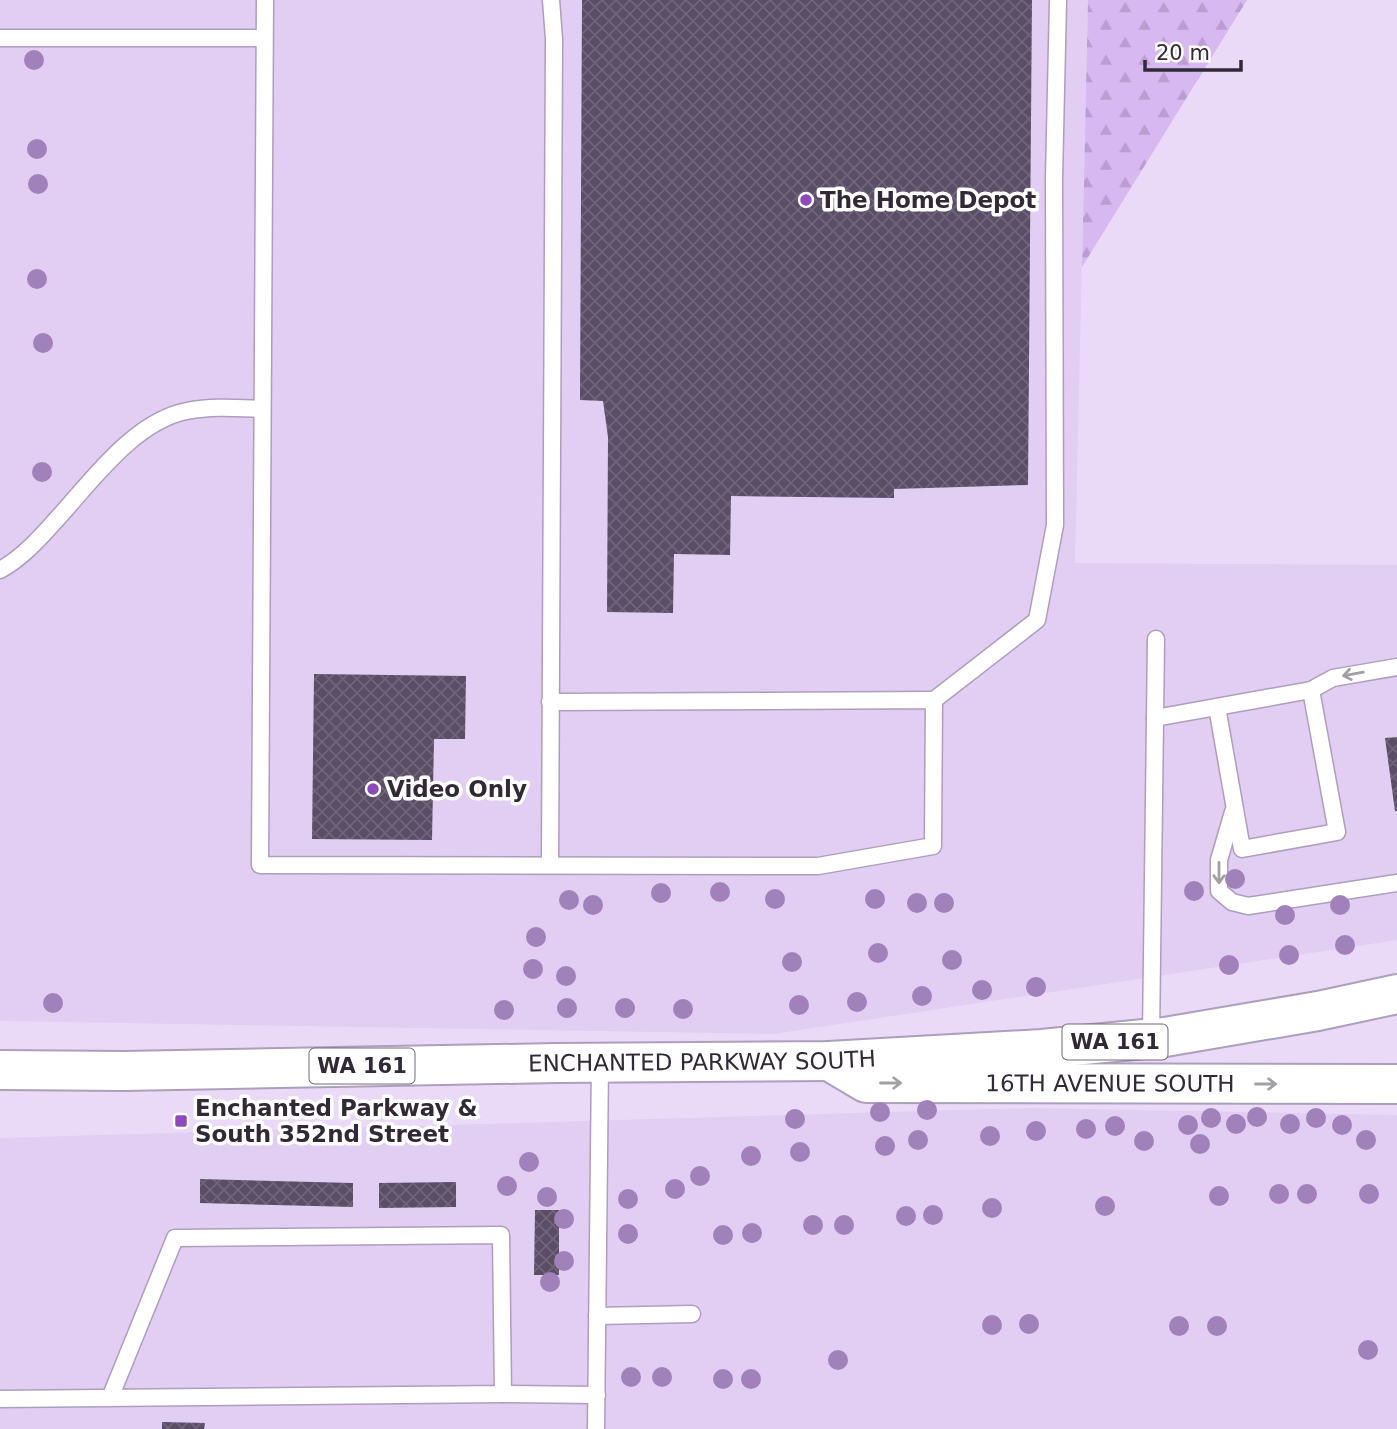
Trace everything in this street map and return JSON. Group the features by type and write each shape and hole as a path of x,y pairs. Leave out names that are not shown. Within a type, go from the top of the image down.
{"main road":[{"name":"ENCHANTED PARKWAY SOUTH","path":"0,1070 124,1071 829,1061 1042,1049 1151,1038 1318,1011 1397,994"},
{"name":"16TH AVENUE SOUTH","path":"829,1061 866,1083 1397,1084"}],"lane":[{"path":"265,0 260,865 818,866 933,846 934,700"},
{"path":"550,865 554,39 551,0"},
{"path":"550,702 934,700 1037,620 1055,525 1054,178 1058,0"},
{"path":"0,38 264,38"},
{"path":"0,570 10,565 40,538 130,442 155,422 184,411 206,408 262,409"},
{"path":"1151,1038 1156,639"},
{"path":"1155,718 1311,690 1333,678 1397,667"},
{"path":"1217,707 1242,849 1336,832 1311,690"},
{"path":"1234,806 1219,860 1219,891 1232,902 1248,906 1397,883"},
{"path":"597,1429 600,1063"},
{"path":"110,1398 175,1238 501,1235 503,1394"},
{"path":"597,1317 692,1314"},
{"path":"0,1399 597,1395"}],"shaded area":[{"path":"0,0 1088,0 1075,563 1397,565 1397,940 773,1034 0,1021"},
{"path":"1030,1108 1397,1115 1397,1429 0,1429 0,1138"}],"green space":[{"path":"1088,0 1247,0 1082,267"}],"building":[{"name":"The Home Depot","path":"582,0 1032,0 1028,485 894,489 894,498 731,496 730,555 674,554 673,613 607,612 608,437 603,401 580,400"},
{"name":"Video Only","path":"314,674 466,676 465,739 434,739 432,840 312,839"},
{"path":"1397,737 1397,811 1395,811 1385,738"},
{"path":"200,1179 353,1183 353,1207 200,1203"},
{"path":"456,1182 456,1207 379,1208 379,1183"},
{"path":"535,1210 559,1210 559,1275 534,1275"},
{"path":"162,1422 205,1423 204,1429 162,1429"}],"place":[{"name":"The Home Depot","path":"806,200"},
{"name":"Video Only","path":"373,789"},
{"name":"Enchanted Parkway & South 352nd Street","path":"181,1121"}]}
